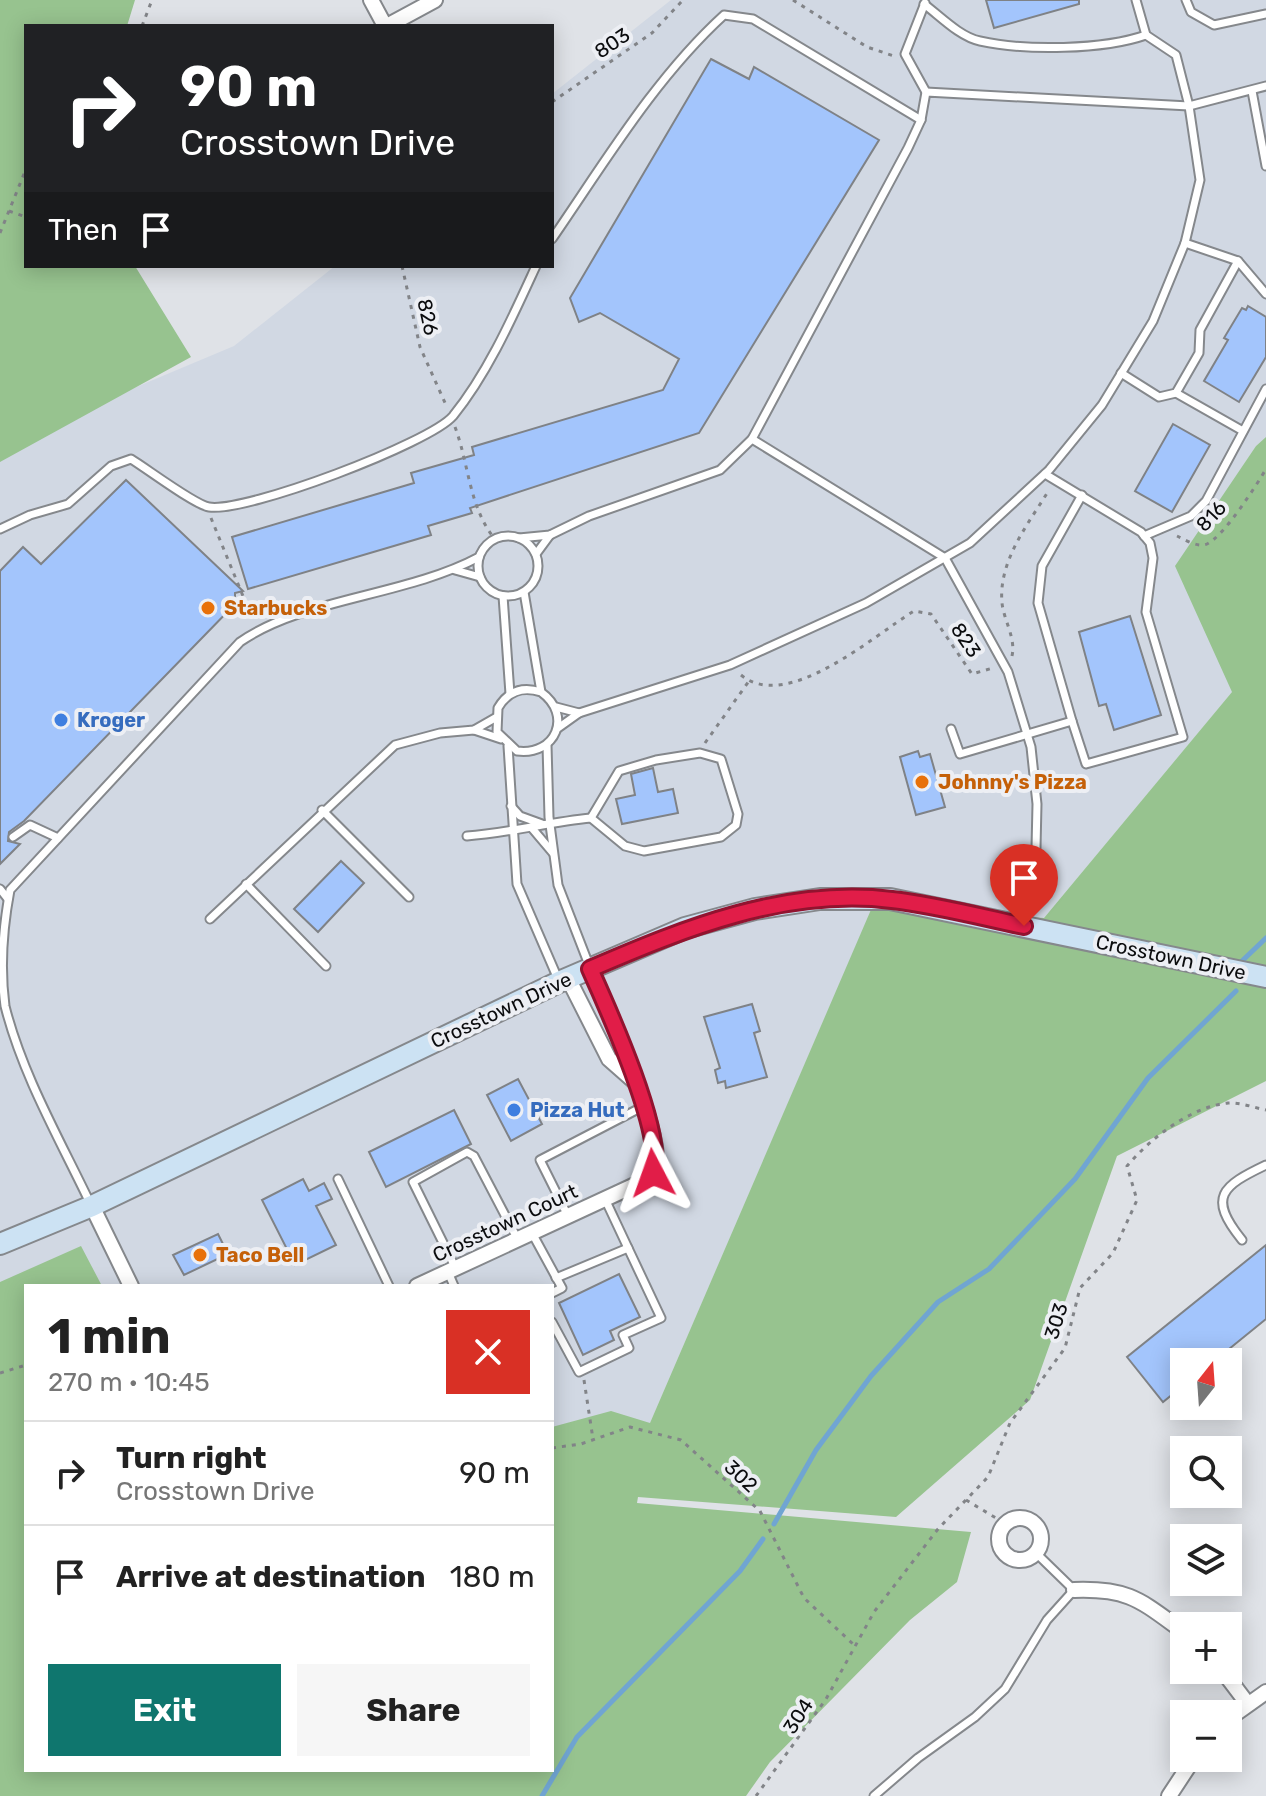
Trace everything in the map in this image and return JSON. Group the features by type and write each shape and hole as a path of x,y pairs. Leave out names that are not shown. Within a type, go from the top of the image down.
{"street":[{"path":"371,0 385,24"},
{"path":"390,24 435,0"},
{"name":"Crosstown Drive","path":"0,1244 92,1206 564,980 685,928 755,909 820,899 890,899 1266,977"},
{"name":"Crosstown Court","path":"424,1284 453,1276 653,1173 656,1163 634,1081 618,1031 590,969"},
{"name":"Crosstown Court","path":"564,980 609,1059 634,1081"},
{"path":"92,1206 130,1284"},
{"path":"1025,1519 1037,1527 1041,1540 1036,1553 1025,1560 1006,1554 999,1535 1006,1524 1025,1519"},
{"path":"1074,1590 1112,1590 1134,1597 1170,1622"},
{"path":"1233,1684 1247,1703"},
{"path":"1242,1707 1266,1692"},
{"path":"1169,1796 1185,1772"}],"lane":[{"path":"590,969 558,885 546,823 547,745 558,728 579,713 730,665 866,603 970,543 1045,474 1102,405 1153,321 1185,243 1200,180 1189,106 1176,55 1146,35 1136,0"},
{"path":"1186,0 1191,12 1214,25 1266,14"},
{"path":"92,1206 4,1014 0,939 10,890 240,642 265,624 455,570 479,557 495,539 550,535 589,516 720,470 752,439 839,281 921,120 926,92 905,54 925,2 978,41 1045,46 1124,42 1146,35"},
{"path":"554,236 639,113 704,34 724,15 753,19 921,120"},
{"path":"926,92 1189,106 1266,86"},
{"path":"1252,91 1266,166"},
{"path":"1185,243 1238,261 1266,294"},
{"path":"1176,393 1199,353 1200,330 1238,261"},
{"path":"0,529 30,515 68,504 111,466 131,459 208,507 259,502 340,473 452,418 512,318 535,268"},
{"path":"1121,373 1159,397 1176,393 1243,431"},
{"path":"1144,536 1191,516 1206,501 1266,389"},
{"path":"752,439 945,558 1004,665 1027,733 1037,804 1036,848 1024,926"},
{"path":"1045,474 1082,495 1144,536 1153,558 1146,612 1183,737 1086,764 1038,603 1042,566 1082,495"},
{"path":"536,554 550,535"},
{"path":"519,538 536,554 538,571 524,592 541,692"},
{"path":"479,557 480,577"},
{"path":"455,570 480,577 494,592 503,596 524,592"},
{"path":"503,596 510,694"},
{"path":"501,739 495,718 498,708 510,694 531,689 541,692 556,707 579,713"},
{"path":"556,707 558,728"},
{"path":"474,730 495,718"},
{"path":"951,729 960,754 1072,721"},
{"path":"210,919 322,810 395,745 440,733 474,730 528,752 547,745"},
{"path":"508,746 517,884 564,980"},
{"path":"467,836 512,833 546,823 591,818 625,846 644,851 721,837 736,825 738,814 721,759 700,753 656,760 619,771 591,818"},
{"path":"511,806 520,816 546,823"},
{"path":"322,810 409,897"},
{"path":"13,837 30,825 58,838"},
{"path":"531,827 554,855"},
{"path":"246,884 326,966"},
{"path":"0,889 8,899"},
{"path":"568,1216 540,1160 642,1107"},
{"path":"453,1276 413,1182 467,1152 474,1156 518,1240"},
{"path":"1242,1240 1223,1216 1223,1193 1233,1181 1266,1165"},
{"path":"338,1179 388,1284"},
{"path":"554,1326 579,1372 629,1348 623,1335 661,1318 605,1199"},
{"path":"532,1233 562,1288 554,1292"},
{"path":"556,1278 628,1248"},
{"path":"874,1796 918,1758 975,1717 1005,1689 1047,1620 1074,1590 1036,1553"}],"path":[{"path":"143,24 152,0"},
{"name":"803","path":"554,101 652,33 683,0"},
{"path":"793,0 867,47 897,56 905,54"},
{"path":"0,233 24,174"},
{"path":"9,211 24,216"},
{"name":"826","path":"402,268 420,347 452,418 486,528 495,539"},
{"name":"816","path":"1161,529 1198,545 1206,545 1218,535 1266,469"},
{"name":"823","path":"749,681 789,686 835,663 914,611 931,614 972,674 1004,665 1014,655 1001,600 1009,558 1055,480"},
{"path":"208,507 218,543 245,601 265,624"},
{"path":"700,753 715,725 749,681 730,665"},
{"name":"303","path":"853,1645 874,1612 938,1529 988,1477 1010,1423 1065,1348 1080,1288 1113,1253 1137,1200 1127,1166 1148,1141 1192,1115 1229,1103 1266,1110"},
{"path":"0,1373 24,1366"},
{"path":"579,1372 588,1387 593,1439"},
{"name":"302","path":"554,1448 630,1427 681,1440 760,1511 804,1598 853,1645"},
{"path":"966,1500 1006,1524"},
{"name":"304","path":"756,1796 826,1699 853,1645"}],"shaded area":[{"path":"671,0 1266,0 1266,437 1256,446 1176,566 1233,691 1044,918 873,906 619,1495 554,1503 554,1284 24,1284 0,1376 0,454 10,440 234,346 332,268 554,268 554,92"}],"green space":[{"path":"0,0 135,0 128,24 24,24 24,268 136,268 191,357 0,462"},
{"path":"1266,437 1266,1081 1117,1156 1030,1400 896,1517 638,1497 637,1503 971,1532 957,1582 910,1620 770,1762 746,1796 0,1796 0,1282 81,1246 101,1284 24,1284 24,1772 554,1772 554,1426 611,1411 650,1423 873,905 1044,918 1232,692 1175,566 1256,446"}],"building":[{"path":"986,0 1079,0 1079,4 994,28"},
{"path":"711,59 749,79 754,67 879,140 699,433 470,508 472,513 428,526 431,535 248,589 232,537 414,483 411,473 474,455 472,447 663,390 679,359 600,313 579,322 570,298"},
{"path":"1248,306 1266,317 1266,357 1239,402 1204,381 1228,340 1224,338 1242,308 1246,310"},
{"path":"1173,424 1210,445 1172,512 1135,491"},
{"name":"Kroger","path":"126,480 243,591 235,593 235,604 24,821 9,832 8,841 20,844 0,864 0,571 23,547 41,564"},
{"path":"1130,616 1161,715 1114,730 1106,704 1099,706 1079,632"},
{"name":"Johnny's Pizza","path":"918,751 920,757 930,754 945,807 916,815 900,757"},
{"path":"653,768 658,792 673,789 678,813 622,824 616,799 635,795 631,774"},
{"path":"341,861 364,883 318,932 294,909"},
{"path":"752,1004 760,1031 754,1033 767,1077 726,1088 725,1081 718,1083 715,1070 720,1068 704,1017"},
{"name":"Pizza Hut","path":"518,1079 542,1124 511,1141 487,1095"},
{"path":"454,1110 471,1144 386,1187 369,1152"},
{"path":"303,1179 309,1191 324,1183 332,1199 316,1206 336,1245 295,1265 262,1200"},
{"name":"Taco Bell","path":"218,1234 228,1254 184,1275 173,1255"},
{"path":"1266,1245 1266,1319 1230,1348 1170,1348 1170,1396 1163,1402 1127,1357"},
{"path":"619,1274 640,1317 610,1331 614,1340 583,1355 559,1303"}],"waterway":[{"path":"1242,961 1266,938"},
{"path":"774,1524 816,1450 871,1376 938,1302 989,1269 1075,1179 1148,1078 1236,991"},
{"path":"542,1796 577,1737 740,1571 763,1539"}],"place":[{"name":"Starbucks","path":"208,608"},
{"name":"Kroger","path":"61,720"},
{"name":"Johnny's Pizza","path":"922,782"},
{"name":"Pizza Hut","path":"514,1110"},
{"name":"Taco Bell","path":"200,1255"}],"route":[{"path":"653,1173 656,1163 642,1107 618,1031 590,969 685,928 755,909 820,899 890,899 1024,926"}]}
